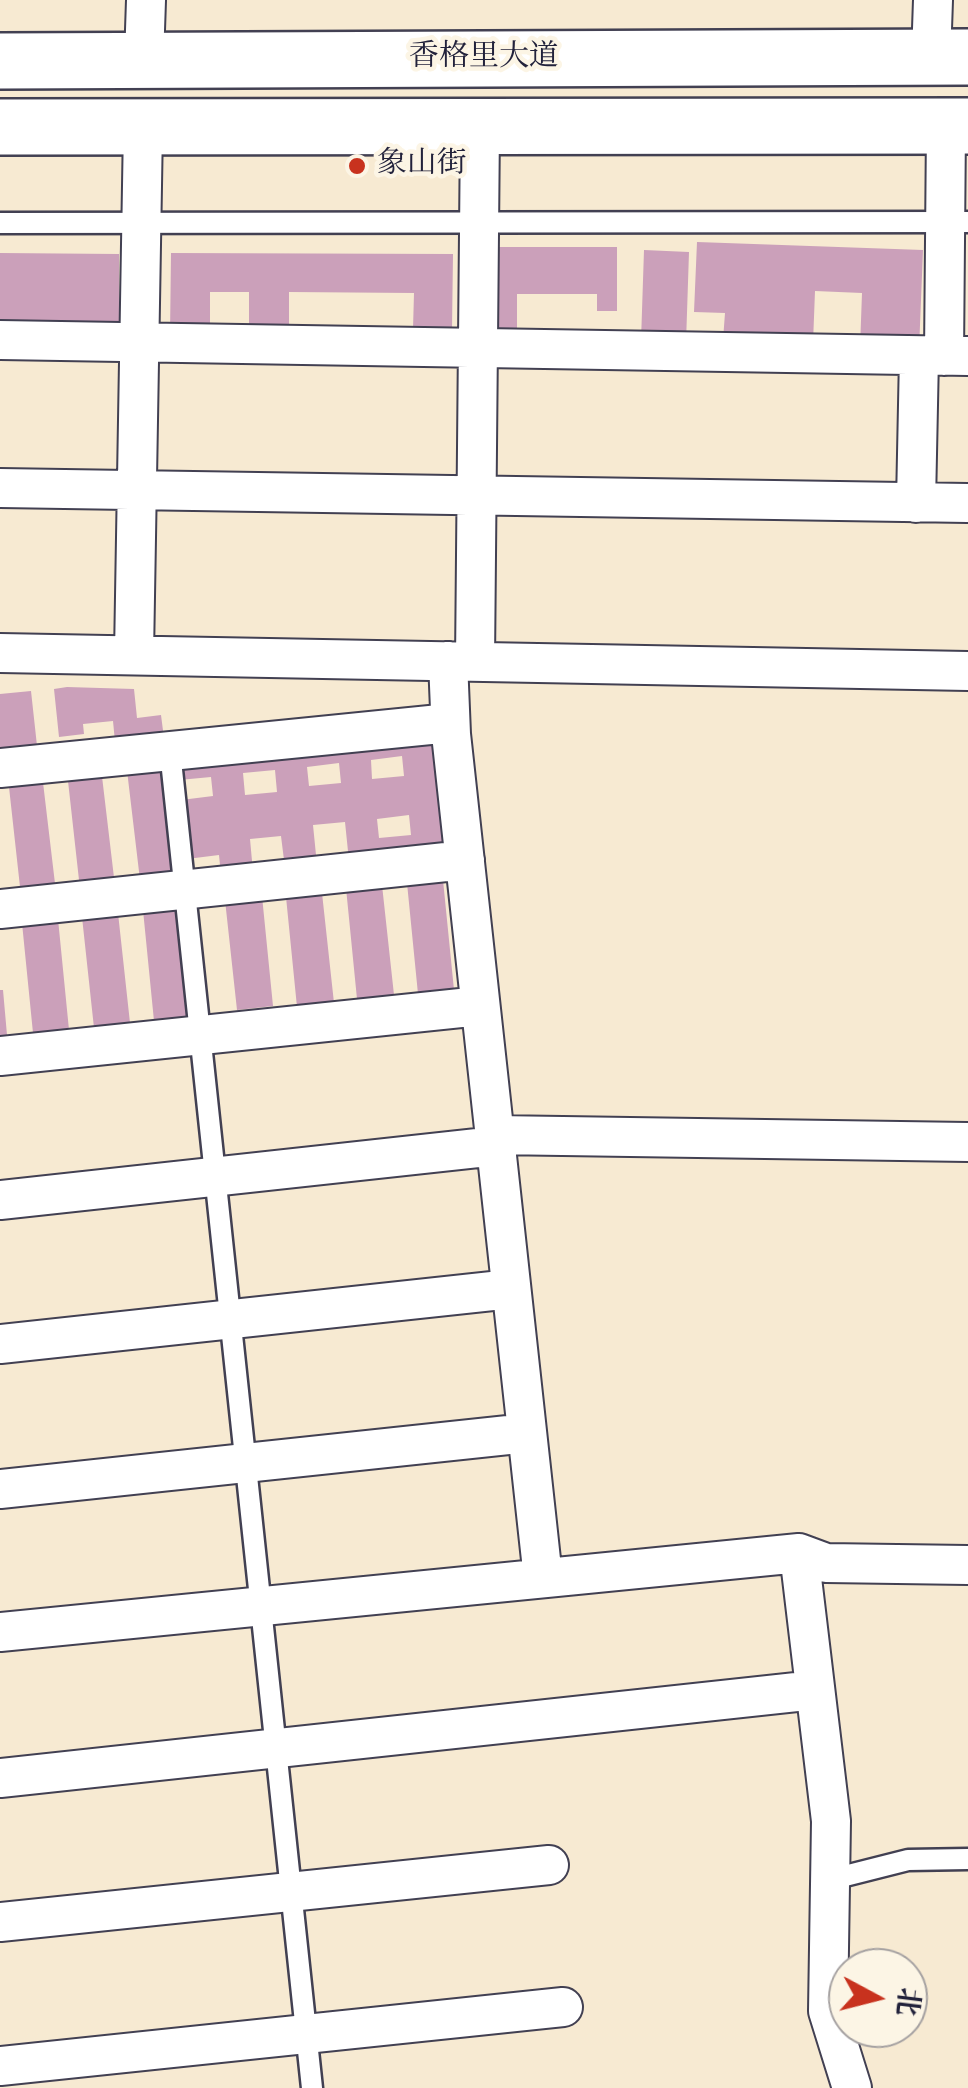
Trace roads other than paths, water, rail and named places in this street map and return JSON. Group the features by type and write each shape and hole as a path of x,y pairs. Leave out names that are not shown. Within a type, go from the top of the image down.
{"main road":[{"name":"香格里大道","path":"0,60 950,58"},
{"path":"0,127 957,126"}],"street":[{"path":"144,60 146,0"},
{"path":"933,0 950,58"},
{"path":"480,126 476,496 461,662 450,722 542,1578"},
{"path":"916,503 944,356 957,222 957,126"},
{"path":"134,655 143,127"},
{"path":"0,340 944,356"},
{"path":"0,488 968,504"},
{"path":"0,652 968,671"},
{"path":"0,768 450,722"},
{"path":"0,909 465,860"},
{"path":"0,1056 480,1006"},
{"path":"0,1200 495,1141 968,1142"},
{"path":"0,1344 511,1289"},
{"path":"0,1489 527,1433"},
{"path":"799,1553 831,1821 828,2011 852,2088"},
{"path":"0,1632 799,1553 826,1563 968,1565"},
{"path":"0,1778 815,1690"},
{"path":"0,1922 549,1865"},
{"path":"0,2066 563,2007"}],"lane":[{"path":"0,222 957,222"},
{"path":"170,751 312,2088"},
{"path":"829,1880 908,1860 968,1859"}],"place":[{"name":"象山街","path":"357,166"}]}
